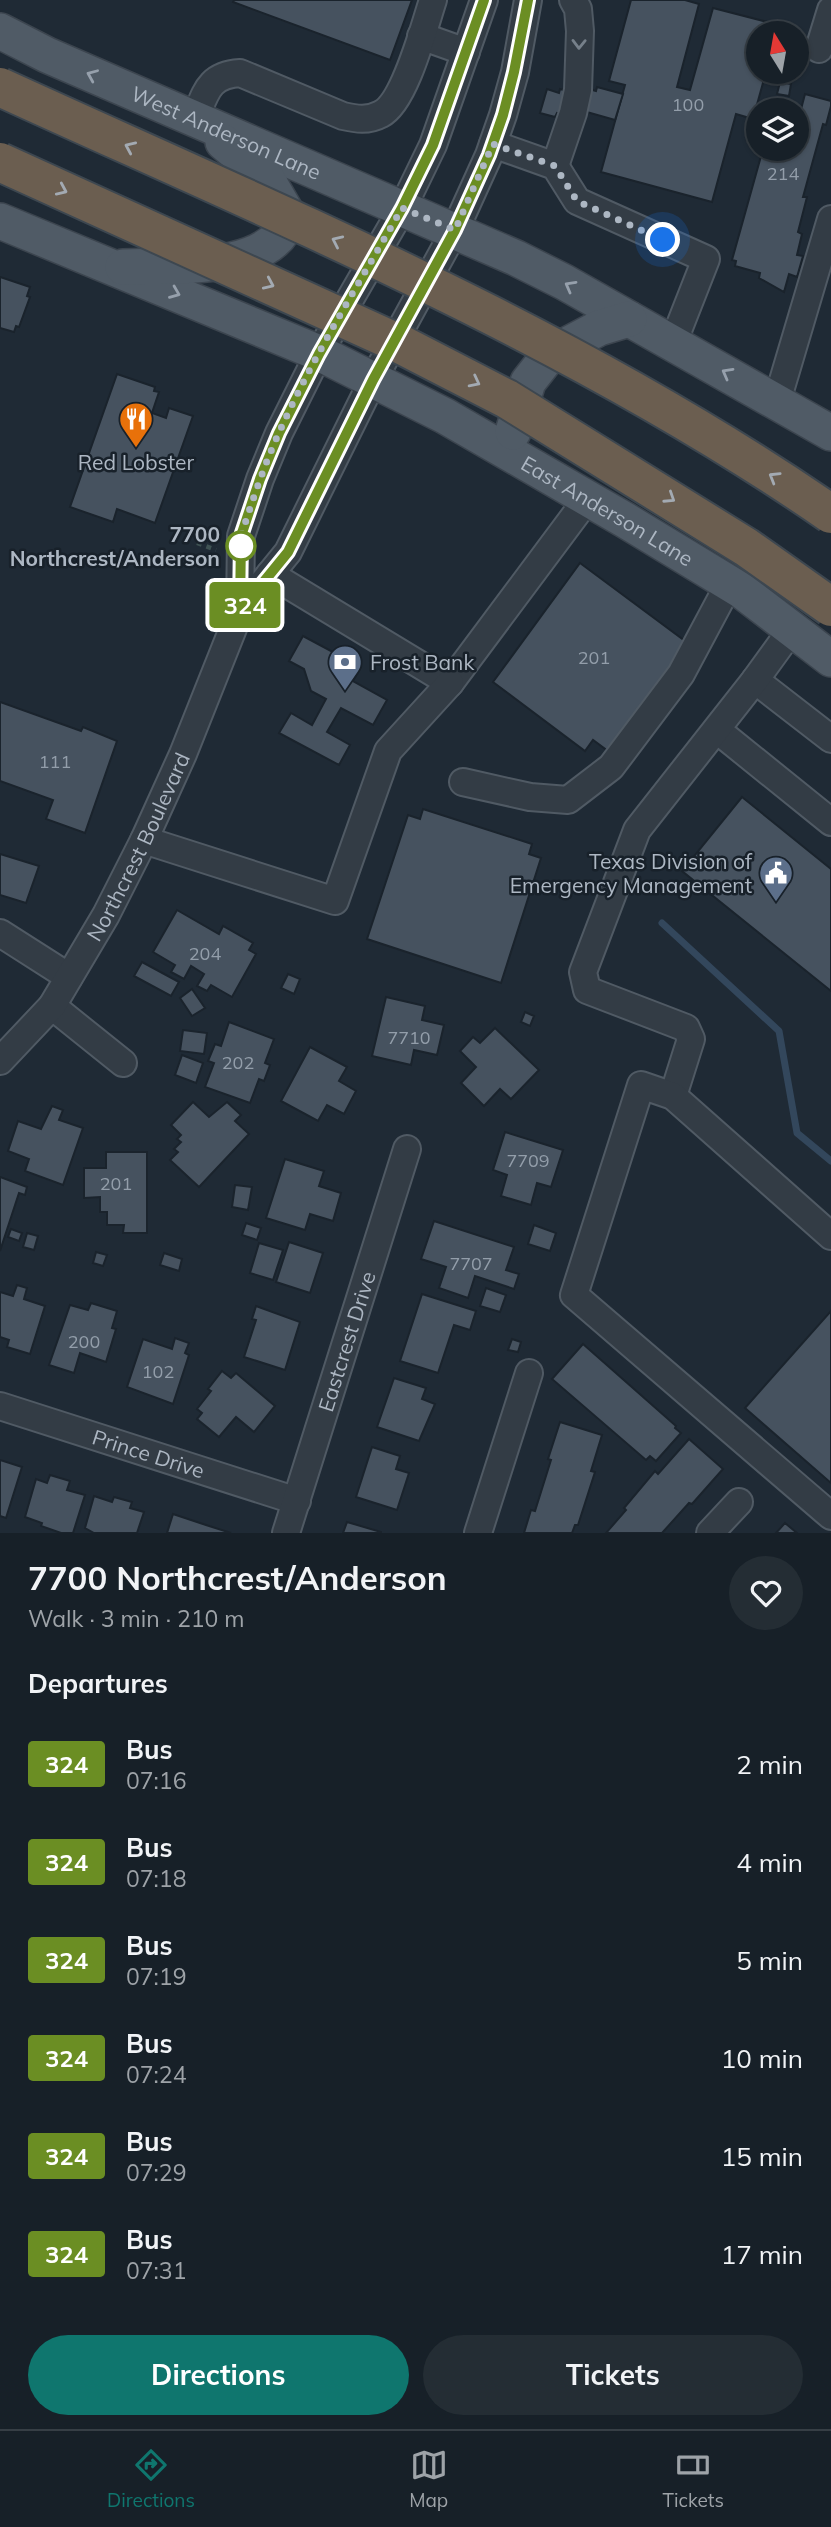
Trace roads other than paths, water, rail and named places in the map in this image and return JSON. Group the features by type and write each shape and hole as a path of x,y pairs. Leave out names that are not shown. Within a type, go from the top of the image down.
{"highway":[{"path":"0,87 329,237 538,339 678,418 831,514"},
{"path":"0,162 402,345 507,398 746,547 831,607"}],"main road":[{"name":"West Anderson Lane","path":"0,31 47,55 455,230"},
{"path":"112,267 213,263 247,257 274,243 286,228 289,217 267,179 195,118"},
{"path":"0,221 319,354 373,380"},
{"path":"455,230 564,282 831,433"},
{"path":"508,452 528,382 550,354 599,328 629,319"},
{"name":"East Anderson Lane","path":"373,380 445,416 588,498 729,584 831,659"}],"street":[{"path":"195,118 214,80 227,74 240,73 343,116 359,120 382,114 393,103 405,83 433,0"},
{"name":"Northcrest Boulevard","path":"240,611 241,536 260,479 279,433 319,354 402,208 433,145 484,0"},
{"name":"Northcrest Boulevard","path":"0,1061 52,1006 106,915 183,754 240,611 288,552 373,380 455,230 493,144 514,72 528,0"},
{"path":"555,166 578,90 580,31 578,9 573,0"},
{"path":"819,49 831,10"},
{"path":"421,36 466,52"},
{"path":"493,144 555,166 577,201 706,260 673,343"},
{"path":"777,401 831,219"},
{"path":"144,840 335,901 387,751 450,682 588,498"},
{"path":"270,574 450,682"},
{"path":"463,782 530,797 568,800 611,767 681,674 729,584"},
{"path":"673,1096 691,1039 686,1028 587,990 583,972 638,830 792,629"},
{"path":"755,680 831,739"},
{"path":"717,730 831,822"},
{"path":"0,933 69,977"},
{"path":"52,1006 123,1063"},
{"path":"831,1236 673,1096 641,1085 574,1295 831,1516"},
{"name":"Eastcrest Drive","path":"286,1533 407,1149"},
{"path":"478,1533 529,1373"},
{"name":"Prince Drive","path":"0,1406 297,1501"},
{"path":"710,1533 739,1502"}],"waterway":[{"path":"662,923 779,1031 797,1133 831,1161"}],"place":[{"name":"Red Lobster","path":"136,449"},
{"name":"7700 Northcrest/Anderson","path":"241,546"},
{"name":"Frost Bank","path":"345,692"},
{"name":"Texas Division of Emergency Management","path":"776,903"}]}
